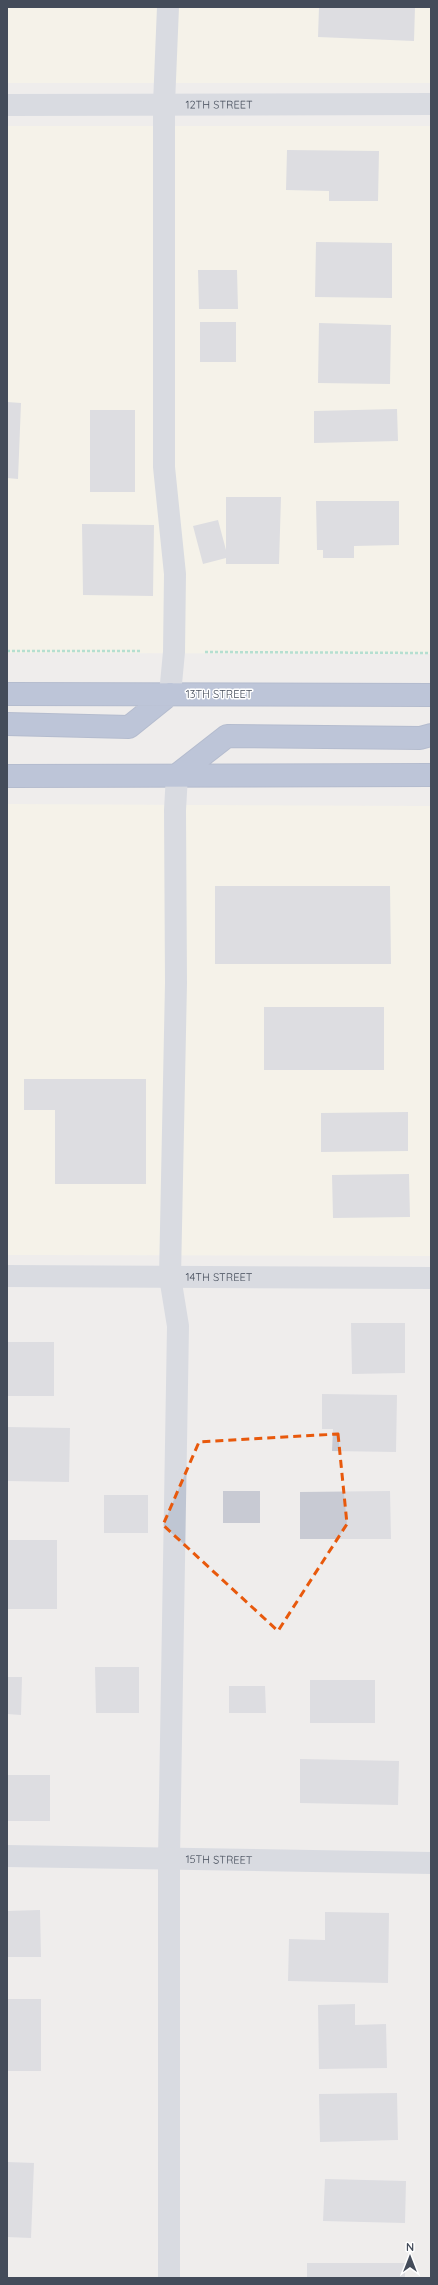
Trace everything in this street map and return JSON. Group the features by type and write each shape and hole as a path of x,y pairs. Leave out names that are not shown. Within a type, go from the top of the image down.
{"highway":[{"name":"13TH STREET","path":"7,694 431,695"},
{"path":"7,724 129,727 170,694"},
{"path":"177,775 227,736 420,738 431,735"},
{"path":"7,776 431,775"}],"street":[{"path":"168,7 164,104 164,467 175,574 174,652 170,694"},
{"name":"12TH STREET","path":"7,105 431,104"},
{"path":"169,2278 169,1858 178,1326 170,1277 176,984 175,810 177,775"},
{"name":"14TH STREET","path":"7,1276 431,1278"},
{"name":"15TH STREET","path":"7,1856 431,1863"}],"path":[{"path":"7,651 431,653"}],"highlighted area":[{"path":"338,1434 347,1524 278,1631 163,1525 199,1442"}],"shaded area":[{"path":"7,7 431,7 431,83 7,83"},
{"path":"7,126 431,126 431,654 7,653"},
{"path":"7,804 431,806 431,1256 7,1255"}],"building":[{"path":"319,7 415,7 414,41 318,37"},
{"path":"287,150 379,151 378,201 329,201 329,191 286,190"},
{"path":"316,242 392,243 392,298 315,297"},
{"path":"198,270 237,270 238,309 199,309"},
{"path":"200,322 236,322 236,362 200,362"},
{"path":"319,323 391,325 390,384 318,383"},
{"path":"7,402 21,403 18,479 7,478"},
{"path":"397,409 398,441 314,443 314,411"},
{"path":"90,410 135,410 135,492 90,492"},
{"path":"226,497 281,497 279,564 226,564 226,558 203,564 193,526 218,520 226,550"},
{"path":"316,501 399,501 399,545 354,546 354,558 323,558 323,550 317,550"},
{"path":"82,524 154,525 153,596 83,595"},
{"path":"215,886 390,886 391,964 215,964"},
{"path":"264,1007 384,1007 384,1070 264,1070"},
{"path":"24,1079 146,1079 146,1184 55,1184 55,1110 24,1110"},
{"path":"408,1112 408,1151 321,1152 321,1113"},
{"path":"409,1174 410,1217 333,1218 332,1175"},
{"path":"351,1323 405,1323 405,1373 352,1374"},
{"path":"7,1342 54,1342 54,1396 7,1396"},
{"path":"322,1394 397,1395 396,1452 332,1451 333,1429 322,1429"},
{"path":"7,1427 70,1428 69,1482 7,1481"},
{"path":"223,1491 260,1491 260,1523 223,1523"},
{"path":"390,1491 391,1539 300,1539 300,1492"},
{"path":"104,1495 148,1495 148,1533 104,1533"},
{"path":"7,1540 57,1540 57,1609 7,1609"},
{"path":"95,1667 139,1667 139,1713 96,1713"},
{"path":"7,1677 22,1677 21,1715 7,1714"},
{"path":"310,1680 375,1680 375,1723 310,1723"},
{"path":"229,1686 265,1686 266,1713 229,1713"},
{"path":"300,1759 399,1761 398,1805 300,1803"},
{"path":"7,1775 50,1775 50,1821 7,1821"},
{"path":"40,1910 41,1957 7,1957 7,1911"},
{"path":"325,1912 389,1913 388,1983 288,1981 289,1939 325,1940"},
{"path":"7,1999 41,1999 41,2071 7,2071"},
{"path":"355,2004 355,2025 386,2024 387,2068 319,2069 318,2005"},
{"path":"397,2093 398,2140 320,2142 319,2094"},
{"path":"7,2162 34,2163 31,2238 7,2237"},
{"path":"325,2179 406,2181 405,2223 323,2221"},
{"path":"307,2263 405,2263 405,2278 307,2278"}]}
